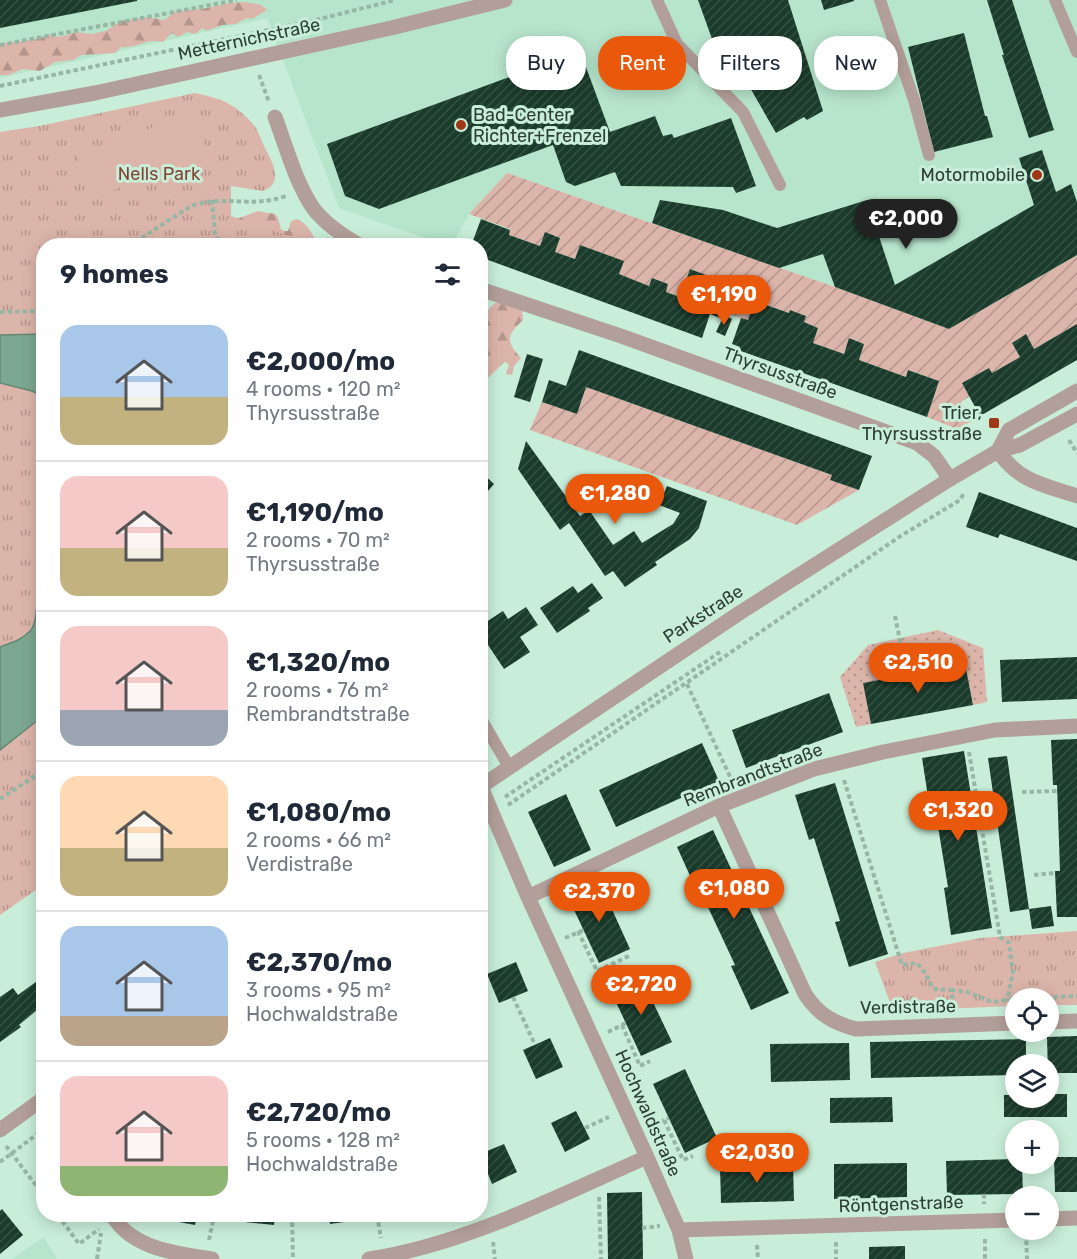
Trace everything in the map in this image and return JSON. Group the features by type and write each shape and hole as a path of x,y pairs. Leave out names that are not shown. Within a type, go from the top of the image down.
{"street":[{"name":"Metternichstraße","path":"0,110 95,93 252,59 505,0"},
{"path":"274,117 302,186 314,208 329,225 349,238"},
{"name":"Thyrsusstraße","path":"488,293 621,336 918,443 934,456 950,479"},
{"path":"998,450 1009,430 1077,391"},
{"path":"998,450 1020,445 1077,414"},
{"path":"998,450 1008,465 1028,479 1077,496"},
{"name":"Parkstraße","path":"488,781 741,612 998,450"},
{"name":"Rembrandtstraße","path":"528,897 719,806 814,769 883,752 995,730 1077,726"},
{"name":"Hochwaldstraße","path":"488,804 679,1230 686,1259"},
{"name":"Verdistraße","path":"719,806 805,994 823,1015 838,1025 856,1029 1005,1023"},
{"path":"1059,1022 1077,1021"},
{"path":"3,1137 36,1106"},
{"path":"369,1259 425,1247 462,1235 647,1157"},
{"path":"1059,1219 1077,1218"},
{"name":"Röntgenstraße","path":"679,1230 1005,1220"},
{"path":"117,1222 126,1233 148,1244 182,1255 209,1259"}],"lane":[{"path":"657,0 676,44 742,112 780,185"},
{"path":"880,0 914,100 929,154"},
{"path":"1055,0 1077,52"},
{"path":"488,731 509,767"}],"path":[{"path":"0,45 237,0"},
{"path":"0,86 316,20 395,0"},
{"path":"252,59 274,117"},
{"path":"141,238 191,206 212,200 263,203 286,196 302,186"},
{"path":"212,200 217,238"},
{"path":"0,312 35,310"},
{"path":"493,815 899,537 960,500 966,490"},
{"path":"895,616 907,675"},
{"path":"687,684 740,798"},
{"path":"966,736 1000,937 1009,943 1012,972 1009,988"},
{"path":"838,763 902,965 917,963 926,974 933,989 967,992 992,1002 1005,1001"},
{"path":"0,799 36,775"},
{"path":"1022,792 1057,791"},
{"path":"1034,875 1055,873"},
{"path":"578,931 597,971 631,955"},
{"path":"951,990 955,1025"},
{"path":"1059,997 1077,996"},
{"path":"513,998 535,1045"},
{"path":"622,1025 640,1066 650,1061"},
{"path":"585,1128 625,1110"},
{"path":"664,1120 683,1160 693,1156"},
{"path":"0,1162 36,1135"},
{"path":"3,1137 36,1185"},
{"path":"598,1179 601,1259"},
{"path":"63,1222 79,1244 102,1227 97,1259"},
{"path":"209,1259 213,1222"},
{"path":"292,1222 293,1259"},
{"path":"1026,1240 1027,1259"}],"shaded area":[{"path":"0,0 1077,0 1077,255 949,329 507,173 469,214 456,238 424,238 339,208 267,18 0,78"},
{"path":"36,334 36,393 0,383 0,335"},
{"path":"36,613 36,722 0,750 0,647 23,637 30,631"},
{"path":"44,1237 57,1259 12,1259 26,1249"}],"green space":[{"path":"246,2 261,5 267,10 252,19 247,18 236,24 223,25 206,31 203,28 195,34 187,32 178,37 172,33 163,42 151,41 121,47 115,53 81,55 73,60 55,62 40,71 22,69 9,75 0,75 0,44 32,40 50,34 54,37 76,32 91,34 106,31 120,21 148,17 164,20 176,11"},
{"name":"Nells Park","path":"195,93 225,102 246,116 256,128 275,172 274,183 263,191 231,186 231,216 294,238 36,238 36,890 0,915 0,132"},
{"path":"193,113 209,155 93,197 77,154"},
{"path":"507,173 949,329 1077,255 1077,324 1034,349 1026,335 1012,343 1020,357 992,373 989,368 962,383 970,396 961,402 972,421 957,429 927,417 939,381 909,370 906,377 859,360 864,344 850,338 843,354 813,343 818,328 804,322 806,316 790,310 789,313 756,301 748,320 722,312 728,295 703,286 706,275 690,269 680,297 666,292 668,284 652,278 649,286 619,274 623,261 580,245 575,259 555,252 560,238 545,232 540,246 509,235 510,229 469,214"},
{"path":"258,211 277,215 281,229 284,231 288,231 291,221 297,219 304,223 315,238 185,238"},
{"path":"495,303 499,303 522,310 523,320 513,330 510,339 521,358 514,366 512,375 506,374 509,365 506,362 488,378 488,310"},
{"path":"586,387 832,475 831,480 859,490 797,525 530,430 542,402 577,414"},
{"path":"938,630 983,648 987,702 973,705 964,664 864,683 871,724 856,727 840,677 868,645"},
{"path":"1077,931 1077,1005 1059,1005 1059,988 1005,988 1005,1006 893,1011 875,962 903,953 980,938"}],"building":[{"path":"0,0 137,0 137,1 0,28"},
{"path":"698,0 788,0 799,36 711,36"},
{"path":"821,0 854,0 854,1 824,10"},
{"path":"987,0 1012,0 1054,130 1029,138"},
{"path":"964,33 985,116 987,116 993,137 934,152 908,47"},
{"path":"802,44 814,82 814,90 816,90 823,111 807,120 804,117 776,133 751,90 802,90"},
{"path":"586,67 610,132 655,116 663,136 672,134 674,138 731,118 756,186 736,193 733,187 621,186 615,172 575,186 566,182 553,145 379,209 345,196 327,144 506,78 506,90 586,90"},
{"path":"1042,150 1056,192 1071,184 1077,202 1077,255 949,329 835,287 823,254 779,268 652,223 660,200 723,210 777,228 867,200 895,285 1034,205 1019,158"},
{"path":"481,219 510,230 509,235 540,246 545,232 560,238 555,252 575,259 580,245 624,261 619,274 649,286 652,278 668,284 666,292 680,297 690,269 706,275 703,286 728,295 720,318 710,314 702,338 488,260 488,238 474,238"},
{"path":"755,301 789,313 790,310 806,316 804,322 818,328 813,343 844,354 849,338 864,344 859,360 906,377 908,370 939,381 927,417 738,350 740,347 732,344 741,318 748,320"},
{"path":"724,315 732,319 725,336 716,332"},
{"path":"1077,324 1077,360 980,416 962,383 989,368 992,373 1020,357 1012,343 1026,334 1034,349"},
{"path":"579,350 872,456 859,490 830,480 832,475 586,387 577,414 542,402 549,380 566,386"},
{"path":"527,354 543,359 530,402 514,397"},
{"path":"526,441 580,516 589,510 613,545 634,531 642,543 673,524 680,513 659,505 667,486 707,501 699,528 690,539 655,562 657,565 625,587 613,571 605,576 569,523 560,530 518,469"},
{"path":"488,478 494,484 488,491"},
{"path":"979,492 1077,528 1077,561 1000,534 998,538 966,527"},
{"path":"592,583 603,598 588,608 590,611 557,633 540,608 573,586 578,593"},
{"path":"526,607 538,625 520,637 530,652 504,669 488,645 488,621 503,611 508,619"},
{"path":"1077,657 1077,699 1002,702 1000,660"},
{"path":"965,664 973,705 871,724 863,683"},
{"path":"829,693 843,732 746,768 732,730"},
{"path":"1077,739 1077,917 1057,917 1055,871 1060,871 1057,785 1053,785 1051,740"},
{"path":"702,743 719,781 616,827 599,790"},
{"path":"964,751 992,928 951,935 944,888 948,887 934,802 929,803 922,758"},
{"path":"1007,756 1029,909 1010,912 988,758"},
{"path":"835,783 888,954 849,967 835,922 840,921 814,838 809,840 795,795"},
{"path":"566,794 591,850 554,867 528,812"},
{"path":"713,830 789,993 751,1010 731,966 735,965 677,847"},
{"path":"600,883 630,949 599,963 568,897"},
{"path":"1051,906 1054,926 1032,929 1029,909"},
{"path":"516,962 528,991 499,1003 488,974"},
{"path":"640,975 672,1042 641,1056 610,989"},
{"path":"36,982 36,1011 19,1025 21,1027 0,1042 0,997 13,988 18,995"},
{"path":"1077,1036 1077,1073 1059,1073 1059,1054 1047,1054 1047,1042 1059,1042 1059,1037"},
{"path":"550,1038 563,1067 536,1079 523,1050"},
{"path":"1005,1039 1005,1042 1026,1042 1026,1054 1005,1054 1005,1075 871,1078 870,1042"},
{"path":"849,1043 850,1080 771,1082 770,1044"},
{"path":"685,1069 717,1138 685,1153 653,1084"},
{"path":"1059,1094 1067,1094 1067,1117 1004,1117 1004,1095 1005,1108 1059,1108"},
{"path":"892,1097 893,1122 830,1123 830,1098"},
{"path":"576,1111 590,1139 565,1152 551,1123"},
{"path":"504,1144 517,1172 492,1184 488,1174 488,1151"},
{"path":"1059,1157 1077,1157 1077,1192 1059,1192 1059,1186 1055,1186 1054,1174 1059,1174"},
{"path":"1005,1159 1005,1174 1022,1174 1023,1186 1005,1186 1005,1194 947,1195 946,1161"},
{"path":"907,1163 907,1197 834,1199 834,1164"},
{"path":"793,1165 794,1201 721,1203 720,1167"},
{"path":"642,1192 643,1259 608,1259 607,1193"},
{"path":"2,1209 23,1235 0,1254 0,1211"},
{"path":"179,1222 196,1222 195,1225"},
{"path":"245,1222 274,1222 274,1225"},
{"path":"905,1246 905,1259 869,1259 869,1247"}],"place":[{"name":"Bad-Center Richter+Frenzel","path":"461,125"},
{"name":"Motormobile","path":"1037,175"},
{"name":"Trier, Thyrsusstraße","path":"994,423"}]}
